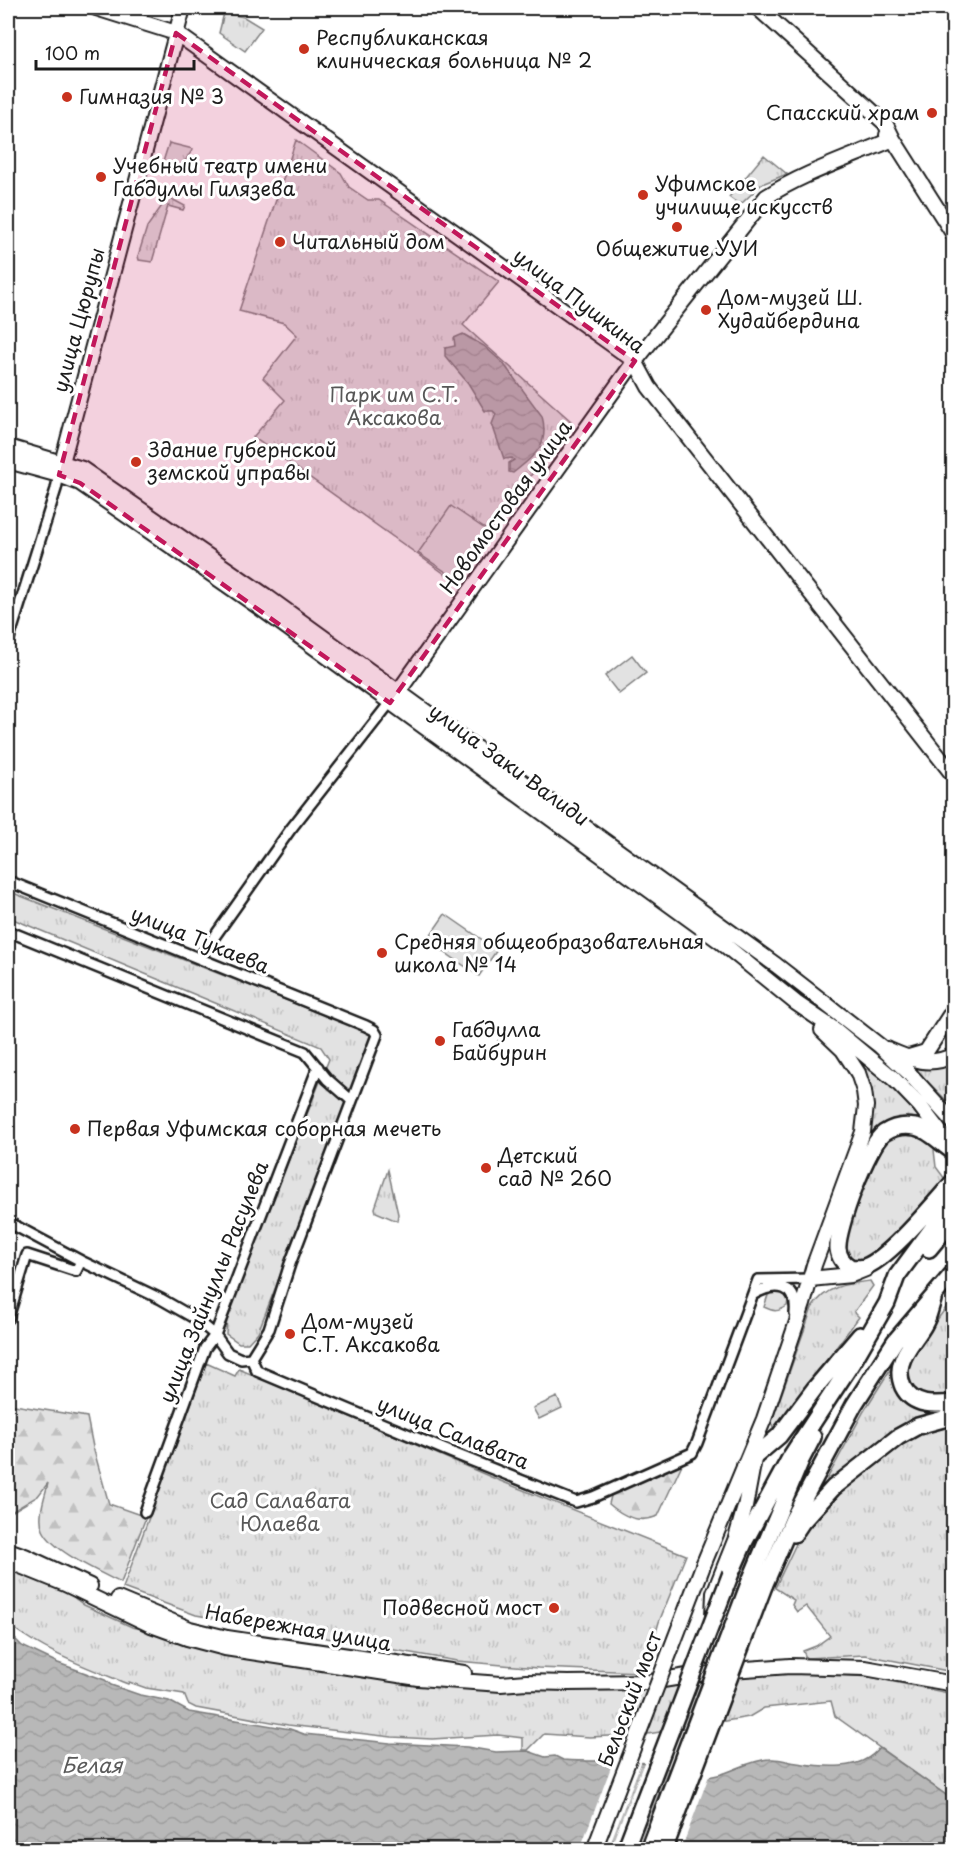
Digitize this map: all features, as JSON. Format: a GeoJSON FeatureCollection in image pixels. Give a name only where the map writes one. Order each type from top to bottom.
{"type":"FeatureCollection","features":[{"type":"Feature","properties":{"kind":"main road"},"geometry":{"type":"LineString","coordinates":[[948,1146],[918,1127],[900,1126],[882,1134],[872,1146],[866,1159],[839,1233],[837,1246],[839,1257],[850,1267],[864,1267],[872,1264],[905,1235],[954,1181]]}},
{"type":"Feature","properties":{"kind":"main road"},"geometry":{"type":"LineString","coordinates":[[664,1850],[801,1460],[887,1303],[897,1276],[954,1199]]}},
{"type":"Feature","properties":{"kind":"main road"},"geometry":{"type":"LineString","coordinates":[[749,1462],[779,1436],[815,1388],[954,1219]]}},
{"type":"Feature","properties":{"kind":"main road"},"geometry":{"type":"LineString","coordinates":[[775,1561],[793,1519],[854,1405],[895,1341],[954,1272]]}},
{"type":"Feature","properties":{"kind":"main road"},"geometry":{"type":"LineString","coordinates":[[934,1296],[926,1322],[906,1352],[899,1373],[905,1391],[912,1399],[935,1405],[954,1403]]}},
{"type":"Feature","properties":{"kind":"main road"},"geometry":{"type":"LineString","coordinates":[[625,1850],[713,1619],[727,1572],[791,1456],[854,1360]]}},
{"type":"Feature","properties":{"kind":"main road"},"geometry":{"type":"LineString","coordinates":[[648,1850],[757,1583],[802,1522],[833,1488],[898,1437],[918,1426],[954,1416]]}},
{"type":"Feature","properties":{"kind":"street","name":"улица Пушкина"},"geometry":{"type":"LineString","coordinates":[[96,8],[176,33],[635,361],[649,387],[954,776]]}},
{"type":"Feature","properties":{"kind":"street","name":"улица Цюрупы"},"geometry":{"type":"LineString","coordinates":[[8,642],[57,489],[60,468],[183,8]]}},
{"type":"Feature","properties":{"kind":"street"},"geometry":{"type":"LineString","coordinates":[[748,8],[893,139]]}},
{"type":"Feature","properties":{"kind":"street"},"geometry":{"type":"LineString","coordinates":[[758,8],[885,123],[954,236]]}},
{"type":"Feature","properties":{"kind":"street","name":"Новомостовая улица"},"geometry":{"type":"LineString","coordinates":[[200,957],[290,830],[394,697],[635,361],[766,197],[810,174],[893,139]]}},
{"type":"Feature","properties":{"kind":"street","name":"улица Заки Валиди"},"geometry":{"type":"LineString","coordinates":[[8,447],[60,468],[394,697],[777,965],[880,1046],[907,1071],[954,1123]]}},
{"type":"Feature","properties":{"kind":"street","name":"улица Заки Валиди"},"geometry":{"type":"LineString","coordinates":[[8,461],[60,468]]}},
{"type":"Feature","properties":{"kind":"street","name":"улица Заки Валиди"},"geometry":{"type":"LineString","coordinates":[[394,697],[721,942],[796,1003],[834,1029],[894,1079],[920,1106],[948,1146]]}},
{"type":"Feature","properties":{"kind":"street","name":"улица Тукаева"},"geometry":{"type":"LineString","coordinates":[[8,881],[200,957],[374,1030],[377,1035],[351,1100]]}},
{"type":"Feature","properties":{"kind":"street"},"geometry":{"type":"LineString","coordinates":[[8,931],[305,1052],[327,1079],[351,1100],[290,1263],[269,1329],[251,1358]]}},
{"type":"Feature","properties":{"kind":"street"},"geometry":{"type":"LineString","coordinates":[[727,1572],[745,1508],[749,1462],[866,1119],[864,1091],[851,1061],[796,1003]]}},
{"type":"Feature","properties":{"kind":"street"},"geometry":{"type":"LineString","coordinates":[[907,1057],[926,1052],[954,1009]]}},
{"type":"Feature","properties":{"kind":"street"},"geometry":{"type":"LineString","coordinates":[[880,1046],[916,1061],[930,1063],[954,1055]]}},
{"type":"Feature","properties":{"kind":"street","name":"улица Зайнуллы Расулева"},"geometry":{"type":"LineString","coordinates":[[145,1512],[205,1348],[215,1335],[318,1067]]}},
{"type":"Feature","properties":{"kind":"street","name":"улица Салавата"},"geometry":{"type":"LineString","coordinates":[[8,1221],[81,1261],[187,1314],[215,1335],[228,1353],[241,1359],[251,1358],[257,1371],[576,1502],[593,1497],[692,1453],[698,1443],[758,1280],[810,1279]]}},
{"type":"Feature","properties":{"kind":"street"},"geometry":{"type":"LineString","coordinates":[[8,1317],[27,1255],[76,1271],[81,1261]]}},
{"type":"Feature","properties":{"kind":"street"},"geometry":{"type":"LineString","coordinates":[[810,1279],[859,1272],[872,1264]]}},
{"type":"Feature","properties":{"kind":"street"},"geometry":{"type":"LineString","coordinates":[[803,1304],[817,1289],[842,1275]]}},
{"type":"Feature","properties":{"kind":"street"},"geometry":{"type":"LineString","coordinates":[[754,1294],[776,1287],[787,1289],[793,1294],[796,1301],[796,1314],[791,1329],[791,1342]]}},
{"type":"Feature","properties":{"kind":"street","name":"Бельский мост"},"geometry":{"type":"LineString","coordinates":[[594,1850],[704,1563],[749,1462]]}},
{"type":"Feature","properties":{"kind":"street","name":"Набережная улица"},"geometry":{"type":"LineString","coordinates":[[8,1550],[154,1615],[209,1634],[297,1650],[526,1682]]}},
{"type":"Feature","properties":{"kind":"street","name":"Набережная улица"},"geometry":{"type":"LineString","coordinates":[[8,1561],[65,1584],[151,1625],[188,1638],[225,1647],[418,1678],[501,1684],[651,1682],[717,1671],[790,1666],[865,1668],[954,1684]]}},
{"type":"Feature","properties":{"kind":"highlighted area"},"geometry":{"type":"Polygon","coordinates":[[[176,33],[635,361],[390,703],[80,483],[59,475],[61,461],[176,33]]]}},
{"type":"Feature","properties":{"kind":"green space"},"geometry":{"type":"Polygon","coordinates":[[[224,13],[244,17],[262,28],[245,51],[219,33],[224,13]]]}},
{"type":"Feature","properties":{"kind":"green space","name":"Парк им С.Т. Аксакова"},"geometry":{"type":"Polygon","coordinates":[[[296,140],[341,173],[349,187],[368,200],[379,200],[499,282],[463,325],[571,421],[503,513],[459,584],[253,437],[285,400],[263,378],[297,335],[284,323],[239,311],[296,140]]]}},
{"type":"Feature","properties":{"kind":"green space"},"geometry":{"type":"Polygon","coordinates":[[[169,143],[193,149],[177,174],[162,165],[169,143]]]}},
{"type":"Feature","properties":{"kind":"green space"},"geometry":{"type":"Polygon","coordinates":[[[764,155],[787,174],[762,184],[740,205],[729,197],[764,155]]]}},
{"type":"Feature","properties":{"kind":"green space"},"geometry":{"type":"Polygon","coordinates":[[[168,197],[185,206],[183,210],[168,206],[152,262],[139,260],[138,256],[147,227],[168,197]]]}},
{"type":"Feature","properties":{"kind":"green space"},"geometry":{"type":"Polygon","coordinates":[[[451,506],[491,533],[458,580],[418,553],[451,506]]]}},
{"type":"Feature","properties":{"kind":"green space"},"geometry":{"type":"Polygon","coordinates":[[[632,655],[646,673],[619,694],[605,676],[632,655]]]}},
{"type":"Feature","properties":{"kind":"green space"},"geometry":{"type":"Polygon","coordinates":[[[8,891],[375,1035],[258,1332],[248,1343],[239,1343],[226,1334],[227,1314],[329,1059],[321,1047],[8,917],[8,891]]]}},
{"type":"Feature","properties":{"kind":"green space"},"geometry":{"type":"Polygon","coordinates":[[[445,914],[497,950],[479,976],[427,940],[445,914]]]}},
{"type":"Feature","properties":{"kind":"green space"},"geometry":{"type":"Polygon","coordinates":[[[953,1061],[953,1103],[950,1104],[911,1065],[953,1061]]]}},
{"type":"Feature","properties":{"kind":"green space"},"geometry":{"type":"Polygon","coordinates":[[[867,1069],[896,1091],[921,1119],[920,1121],[903,1120],[890,1123],[867,1142],[870,1106],[869,1088],[864,1070],[867,1069]]]}},
{"type":"Feature","properties":{"kind":"green space"},"geometry":{"type":"Polygon","coordinates":[[[901,1132],[921,1136],[933,1144],[936,1148],[934,1150],[936,1167],[945,1179],[885,1245],[868,1259],[855,1262],[846,1250],[846,1234],[871,1161],[886,1139],[901,1132]]]}},
{"type":"Feature","properties":{"kind":"green space"},"geometry":{"type":"Polygon","coordinates":[[[388,1170],[398,1214],[397,1221],[376,1212],[375,1208],[388,1170]]]}},
{"type":"Feature","properties":{"kind":"green space"},"geometry":{"type":"Polygon","coordinates":[[[870,1281],[873,1286],[854,1312],[859,1317],[775,1429],[773,1428],[772,1421],[812,1308],[823,1295],[837,1287],[870,1281]]]}},
{"type":"Feature","properties":{"kind":"green space"},"geometry":{"type":"Polygon","coordinates":[[[773,1291],[781,1291],[789,1296],[787,1306],[776,1311],[764,1307],[768,1295],[773,1291]]]}},
{"type":"Feature","properties":{"kind":"green space"},"geometry":{"type":"Polygon","coordinates":[[[953,1298],[953,1397],[923,1397],[910,1388],[905,1364],[953,1298]]]}},
{"type":"Feature","properties":{"kind":"green space"},"geometry":{"type":"Polygon","coordinates":[[[895,1362],[895,1386],[904,1401],[937,1411],[937,1413],[828,1484],[827,1479],[864,1411],[895,1362]]]}},
{"type":"Feature","properties":{"kind":"green space","name":"Сад Салавата Юлаева"},"geometry":{"type":"Polygon","coordinates":[[[206,1363],[235,1376],[239,1369],[498,1480],[686,1555],[659,1622],[650,1653],[640,1672],[538,1668],[457,1661],[196,1615],[123,1588],[206,1363]]]}},
{"type":"Feature","properties":{"kind":"green space"},"geometry":{"type":"Polygon","coordinates":[[[557,1397],[562,1408],[539,1419],[533,1408],[557,1397]]]}},
{"type":"Feature","properties":{"kind":"green space"},"geometry":{"type":"Polygon","coordinates":[[[8,1404],[87,1417],[109,1504],[146,1517],[121,1583],[78,1561],[48,1538],[41,1525],[41,1519],[48,1483],[38,1496],[8,1514],[8,1404]]]}},
{"type":"Feature","properties":{"kind":"green space"},"geometry":{"type":"Polygon","coordinates":[[[953,1421],[953,1672],[865,1655],[806,1658],[803,1651],[816,1646],[830,1636],[806,1606],[797,1612],[792,1605],[794,1600],[775,1588],[805,1525],[853,1478],[920,1430],[953,1421]]]}},
{"type":"Feature","properties":{"kind":"green space"},"geometry":{"type":"Polygon","coordinates":[[[683,1462],[658,1516],[644,1519],[632,1518],[609,1504],[611,1496],[618,1491],[683,1462]]]}},
{"type":"Feature","properties":{"kind":"green space"},"geometry":{"type":"Polygon","coordinates":[[[8,1567],[63,1589],[84,1605],[132,1627],[417,1683],[717,1677],[793,1672],[870,1677],[953,1694],[953,1800],[835,1716],[831,1701],[764,1708],[749,1717],[648,1734],[590,1737],[544,1734],[528,1750],[523,1750],[523,1738],[498,1735],[432,1739],[392,1737],[288,1725],[196,1708],[188,1704],[184,1694],[146,1688],[129,1682],[128,1684],[51,1651],[8,1624],[8,1567]]]}},
{"type":"Feature","properties":{"kind":"water"},"geometry":{"type":"Polygon","coordinates":[[[463,334],[484,346],[503,363],[542,416],[544,435],[542,443],[534,455],[513,473],[509,472],[509,463],[514,460],[504,459],[492,424],[496,414],[493,411],[485,411],[468,383],[445,356],[445,348],[455,346],[454,338],[463,334]]]}},
{"type":"Feature","properties":{"kind":"water","name":"Белая"},"geometry":{"type":"Polygon","coordinates":[[[8,1636],[22,1646],[58,1663],[140,1695],[169,1701],[189,1712],[290,1729],[304,1734],[390,1743],[467,1747],[496,1752],[528,1751],[545,1757],[555,1756],[563,1760],[646,1763],[699,1777],[718,1775],[770,1759],[818,1766],[841,1766],[862,1761],[879,1748],[953,1800],[953,1849],[8,1850],[8,1636]]]}},
{"type":"Feature","properties":{"kind":"pier"},"geometry":{"type":"Polygon","coordinates":[[[614,1759],[642,1760],[608,1849],[580,1849],[614,1759]]]}},
{"type":"Feature","properties":{"kind":"pier"},"geometry":{"type":"Polygon","coordinates":[[[645,1760],[668,1766],[636,1850],[610,1849],[645,1760]]]}},
{"type":"Feature","properties":{"kind":"pier"},"geometry":{"type":"Polygon","coordinates":[[[671,1767],[700,1774],[710,1773],[681,1850],[640,1849],[671,1767]]]}},
{"type":"Feature","properties":{"kind":"place","name":"Республиканская клиническая больница № 2"},"geometry":{"type":"Point","coordinates":[304,49]}},
{"type":"Feature","properties":{"kind":"place","name":"Гимназия № 3"},"geometry":{"type":"Point","coordinates":[67,97]}},
{"type":"Feature","properties":{"kind":"place","name":"Спасский храм"},"geometry":{"type":"Point","coordinates":[932,113]}},
{"type":"Feature","properties":{"kind":"place","name":"Учебный театр имени Габдуллы Гилязева"},"geometry":{"type":"Point","coordinates":[101,177]}},
{"type":"Feature","properties":{"kind":"place","name":"Уфимское училище искусств"},"geometry":{"type":"Point","coordinates":[643,195]}},
{"type":"Feature","properties":{"kind":"place","name":"Общежитие УУИ"},"geometry":{"type":"Point","coordinates":[677,227]}},
{"type":"Feature","properties":{"kind":"place","name":"Читальный дом"},"geometry":{"type":"Point","coordinates":[280,242]}},
{"type":"Feature","properties":{"kind":"place","name":"Дом-музей Ш. Худайбердина"},"geometry":{"type":"Point","coordinates":[706,310]}},
{"type":"Feature","properties":{"kind":"place","name":"Здание губернской земской управы"},"geometry":{"type":"Point","coordinates":[136,462]}},
{"type":"Feature","properties":{"kind":"place","name":"Средняя общеобразовательная школа № 14"},"geometry":{"type":"Point","coordinates":[382,953]}},
{"type":"Feature","properties":{"kind":"place","name":"Габдулла Байбурин"},"geometry":{"type":"Point","coordinates":[440,1041]}},
{"type":"Feature","properties":{"kind":"place","name":"Первая Уфимская соборная мечеть"},"geometry":{"type":"Point","coordinates":[75,1129]}},
{"type":"Feature","properties":{"kind":"place","name":"Детский сад № 260"},"geometry":{"type":"Point","coordinates":[486,1168]}},
{"type":"Feature","properties":{"kind":"place","name":"Дом-музей С.Т. Аксакова"},"geometry":{"type":"Point","coordinates":[290,1334]}},
{"type":"Feature","properties":{"kind":"place","name":"Подвесной мост"},"geometry":{"type":"Point","coordinates":[554,1608]}}]}
